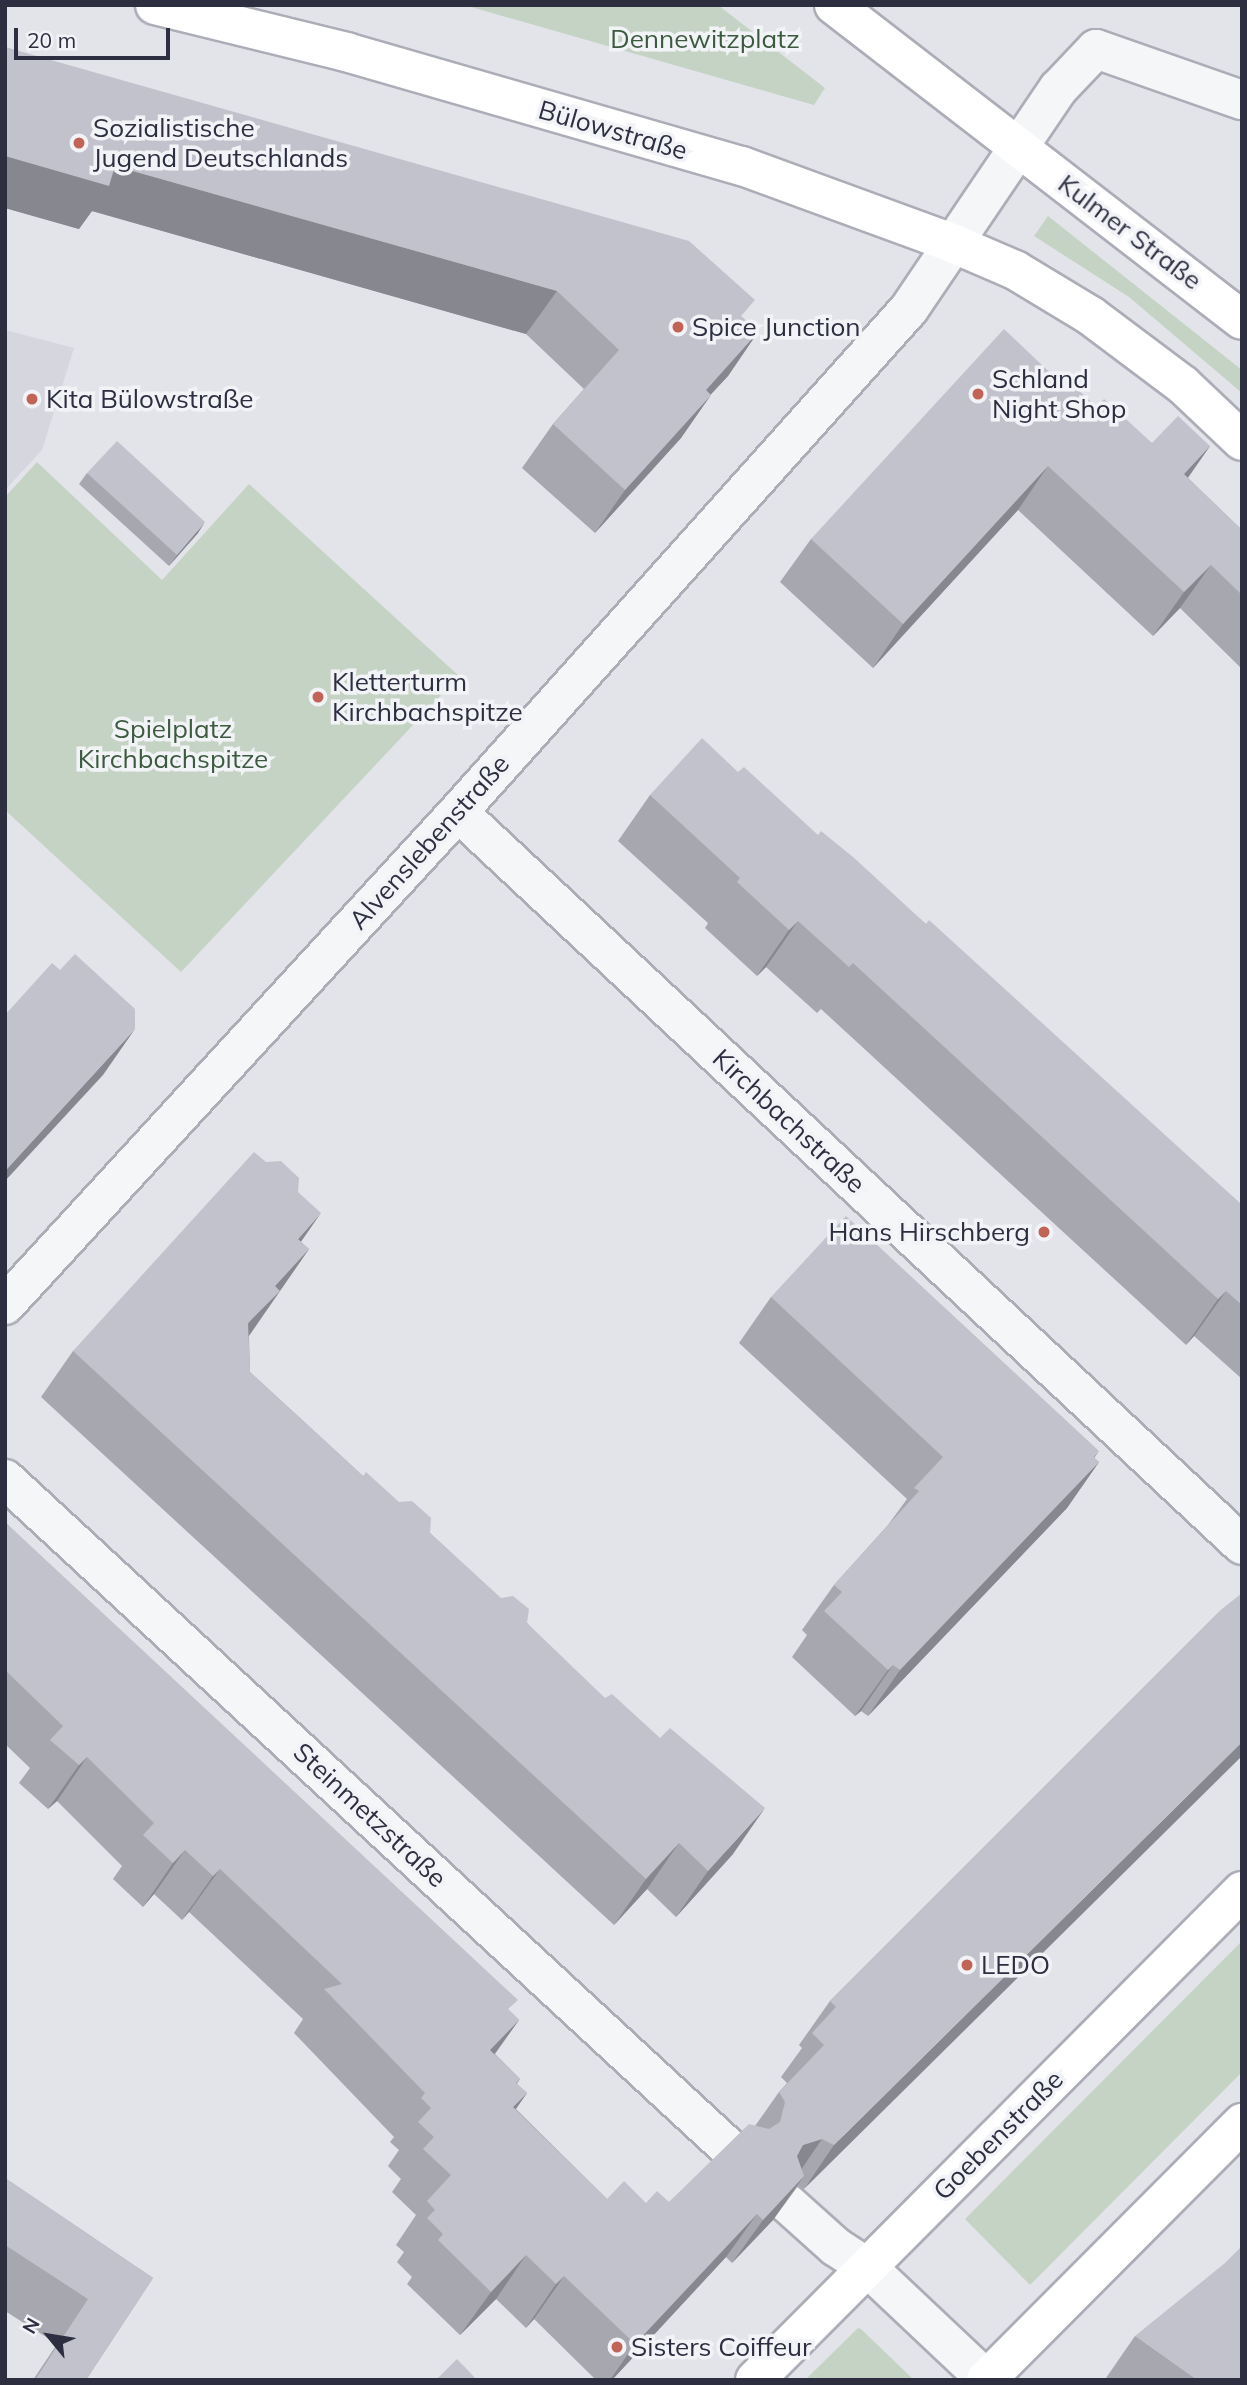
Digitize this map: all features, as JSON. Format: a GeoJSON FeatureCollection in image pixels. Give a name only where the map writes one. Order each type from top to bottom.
{"type":"FeatureCollection","features":[{"type":"Feature","properties":{"kind":"main road","name":"Bülowstraße"},"geometry":{"type":"LineString","coordinates":[[155,5],[346,52],[743,166],[952,243]]}},
{"type":"Feature","properties":{"kind":"main road"},"geometry":{"type":"LineString","coordinates":[[834,5],[1016,146]]}},
{"type":"Feature","properties":{"kind":"main road","name":"Kulmer Straße"},"geometry":{"type":"LineString","coordinates":[[1016,146],[1242,320]]}},
{"type":"Feature","properties":{"kind":"main road"},"geometry":{"type":"LineString","coordinates":[[952,243],[1014,270],[1091,316],[1183,385],[1242,441]]}},
{"type":"Feature","properties":{"kind":"main road","name":"Goebenstraße"},"geometry":{"type":"LineString","coordinates":[[755,2380],[1242,1891]]}},
{"type":"Feature","properties":{"kind":"main road"},"geometry":{"type":"LineString","coordinates":[[986,2380],[1242,2123]]}},
{"type":"Feature","properties":{"kind":"street"},"geometry":{"type":"LineString","coordinates":[[952,243],[1016,146],[1058,89],[1096,49],[1242,100]]}},
{"type":"Feature","properties":{"kind":"street","name":"Alvenslebenstraße"},"geometry":{"type":"LineString","coordinates":[[5,1305],[458,812],[909,309],[952,243]]}},
{"type":"Feature","properties":{"kind":"street","name":"Kirchbachstraße"},"geometry":{"type":"LineString","coordinates":[[458,812],[1242,1545]]}},
{"type":"Feature","properties":{"kind":"street","name":"Steinmetzstraße"},"geometry":{"type":"LineString","coordinates":[[5,1479],[733,2152]]}},
{"type":"Feature","properties":{"kind":"street"},"geometry":{"type":"LineString","coordinates":[[789,2204],[836,2247],[867,2267],[986,2380]]}},
{"type":"Feature","properties":{"kind":"shaded area","name":"Kita Bülowstraße"},"geometry":{"type":"Polygon","coordinates":[[[5,330],[74,348],[42,450],[5,490],[5,330]]]}},
{"type":"Feature","properties":{"kind":"green space","name":"Dennewitzplatz"},"geometry":{"type":"Polygon","coordinates":[[[464,5],[718,5],[825,88],[814,105],[464,5]]]}},
{"type":"Feature","properties":{"kind":"green space"},"geometry":{"type":"Polygon","coordinates":[[[1048,216],[1242,370],[1242,393],[1129,297],[1034,236],[1048,216]]]}},
{"type":"Feature","properties":{"kind":"green space","name":"Spielplatz Kirchbachspitze"},"geometry":{"type":"Polygon","coordinates":[[[37,462],[162,580],[249,484],[459,676],[181,972],[5,810],[5,497],[37,462]]]}},
{"type":"Feature","properties":{"kind":"green space"},"geometry":{"type":"Polygon","coordinates":[[[1242,1941],[1242,2072],[1030,2285],[965,2219],[1242,1941]]]}},
{"type":"Feature","properties":{"kind":"green space"},"geometry":{"type":"Polygon","coordinates":[[[858,2328],[861,2329],[914,2380],[805,2380],[858,2328]]]}},
{"type":"Feature","properties":{"kind":"building"},"geometry":{"type":"Polygon","coordinates":[[[5,47],[689,241],[755,300],[741,316],[758,332],[706,390],[711,395],[625,490],[553,424],[619,350],[557,291],[115,166],[109,186],[5,156],[5,47]]]}},
{"type":"Feature","properties":{"kind":"building"},"geometry":{"type":"Polygon","coordinates":[[[1004,329],[1062,384],[1066,379],[1097,407],[1104,399],[1152,443],[1178,416],[1210,446],[1184,474],[1242,530],[1242,595],[1211,565],[1184,592],[1048,466],[903,624],[811,539],[1004,329]]]}},
{"type":"Feature","properties":{"kind":"building"},"geometry":{"type":"Polygon","coordinates":[[[117,441],[205,522],[177,555],[87,473],[117,441]]]}},
{"type":"Feature","properties":{"kind":"building"},"geometry":{"type":"Polygon","coordinates":[[[702,738],[738,772],[744,767],[818,835],[821,831],[853,857],[926,924],[929,920],[1242,1205],[1242,1305],[1226,1291],[1218,1299],[853,963],[849,967],[798,921],[789,930],[737,882],[740,878],[650,795],[702,738]]]}},
{"type":"Feature","properties":{"kind":"building"},"geometry":{"type":"Polygon","coordinates":[[[75,954],[135,1009],[135,1029],[5,1171],[5,1015],[52,963],[60,970],[75,954]]]}},
{"type":"Feature","properties":{"kind":"building"},"geometry":{"type":"Polygon","coordinates":[[[254,1152],[266,1162],[281,1161],[299,1178],[298,1192],[321,1213],[298,1239],[309,1249],[275,1286],[280,1291],[248,1323],[250,1372],[363,1476],[366,1472],[399,1502],[412,1501],[431,1518],[430,1533],[501,1598],[513,1596],[529,1609],[527,1623],[605,1698],[612,1694],[660,1738],[670,1728],[765,1808],[708,1871],[679,1843],[646,1879],[73,1351],[254,1152]]]}},
{"type":"Feature","properties":{"kind":"building"},"geometry":{"type":"Polygon","coordinates":[[[846,1216],[1099,1451],[1094,1457],[1099,1462],[900,1670],[893,1665],[888,1670],[824,1611],[842,1592],[834,1585],[919,1491],[914,1488],[943,1457],[771,1297],[846,1216]]]}},
{"type":"Feature","properties":{"kind":"building"},"geometry":{"type":"Polygon","coordinates":[[[5,1522],[518,2000],[508,2009],[519,2020],[490,2050],[520,2079],[516,2083],[527,2093],[513,2107],[607,2199],[624,2181],[646,2203],[657,2191],[669,2202],[749,2124],[769,2129],[780,2122],[785,2102],[779,2092],[824,2045],[812,2033],[836,2007],[830,2001],[1222,1609],[1242,1593],[1242,1742],[834,2145],[822,2139],[803,2145],[797,2156],[804,2176],[763,2220],[757,2214],[635,2344],[564,2276],[556,2284],[526,2255],[491,2292],[438,2240],[443,2234],[427,2218],[435,2210],[427,2201],[451,2175],[423,2149],[434,2137],[418,2122],[431,2108],[421,2098],[425,2093],[324,1989],[342,1984],[220,1869],[213,1876],[185,1850],[173,1863],[143,1835],[154,1823],[87,1757],[79,1765],[50,1740],[63,1726],[5,1670],[5,1522]]]}},
{"type":"Feature","properties":{"kind":"building"},"geometry":{"type":"Polygon","coordinates":[[[5,2178],[153,2278],[86,2380],[35,2380],[88,2299],[5,2245],[5,2178]]]}},
{"type":"Feature","properties":{"kind":"building"},"geometry":{"type":"Polygon","coordinates":[[[1242,2246],[1242,2380],[1197,2380],[1135,2336],[1242,2246]]]}},
{"type":"Feature","properties":{"kind":"building"},"geometry":{"type":"Polygon","coordinates":[[[457,2359],[477,2380],[436,2380],[457,2359]]]}},
{"type":"Feature","properties":{"kind":"place","name":"Sozialistische Jugend Deutschlands"},"geometry":{"type":"Point","coordinates":[79,143]}},
{"type":"Feature","properties":{"kind":"place","name":"Spice Junction"},"geometry":{"type":"Point","coordinates":[678,327]}},
{"type":"Feature","properties":{"kind":"place","name":"Schland Night Shop"},"geometry":{"type":"Point","coordinates":[978,394]}},
{"type":"Feature","properties":{"kind":"place","name":"Kita Bülowstraße"},"geometry":{"type":"Point","coordinates":[32,399]}},
{"type":"Feature","properties":{"kind":"place","name":"Kletterturm Kirchbachspitze"},"geometry":{"type":"Point","coordinates":[318,697]}},
{"type":"Feature","properties":{"kind":"place","name":"Hans Hirschberg"},"geometry":{"type":"Point","coordinates":[1044,1232]}},
{"type":"Feature","properties":{"kind":"place","name":"LEDO"},"geometry":{"type":"Point","coordinates":[967,1965]}},
{"type":"Feature","properties":{"kind":"place","name":"Sisters Coiffeur"},"geometry":{"type":"Point","coordinates":[617,2347]}}]}
